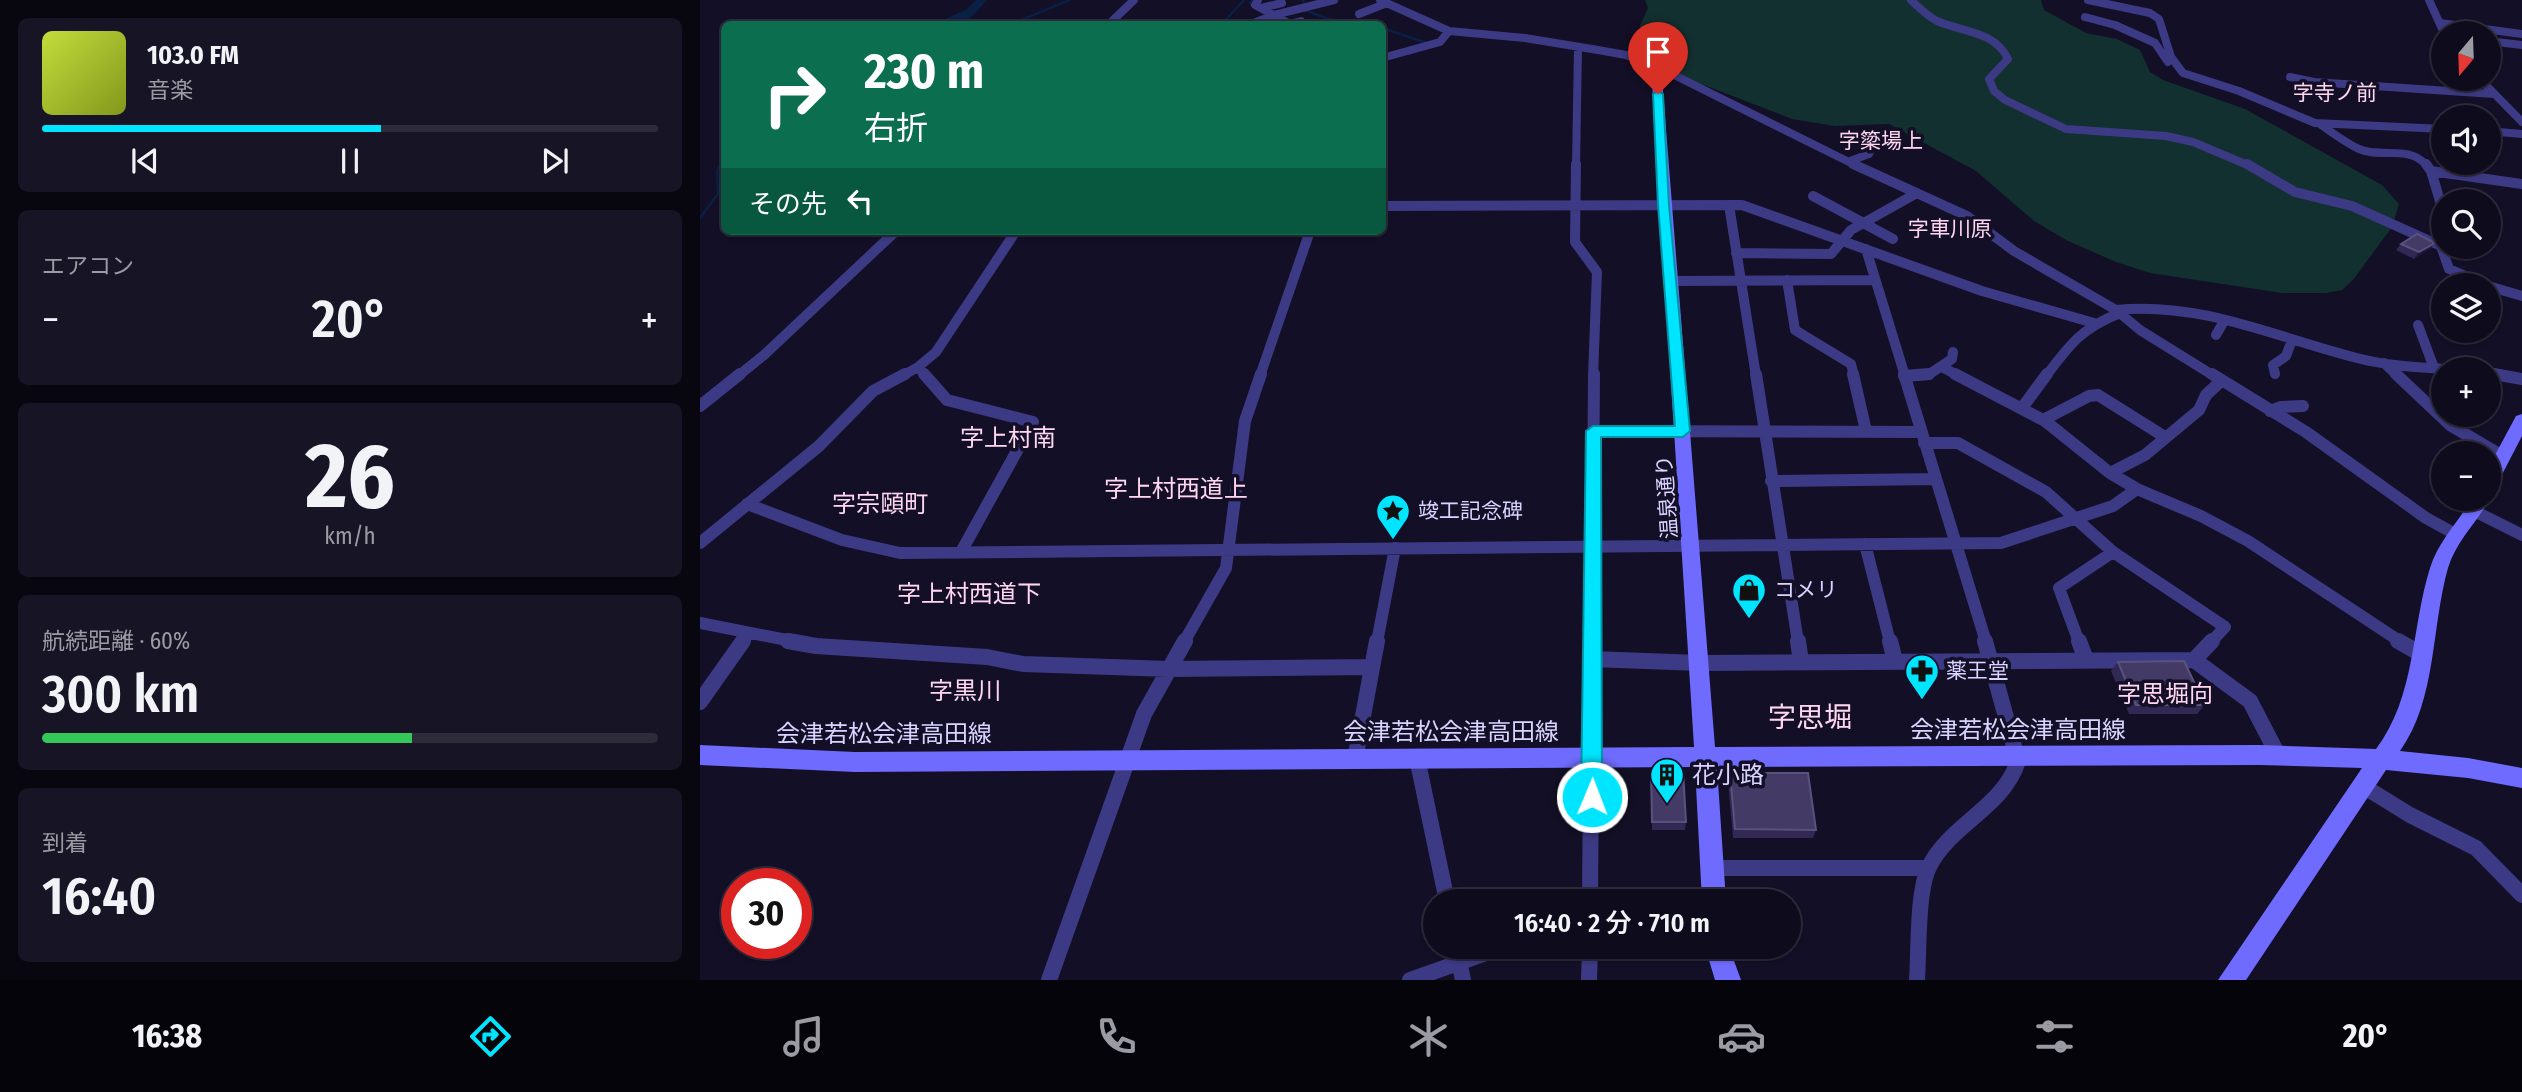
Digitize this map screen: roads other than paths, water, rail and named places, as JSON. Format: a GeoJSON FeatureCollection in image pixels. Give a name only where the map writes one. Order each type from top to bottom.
{"type":"FeatureCollection","features":[{"type":"Feature","properties":{"kind":"main road","name":"温泉通り"},"geometry":{"type":"LineString","coordinates":[[1656,66],[1713,889]]}},
{"type":"Feature","properties":{"kind":"main road"},"geometry":{"type":"LineString","coordinates":[[2501,462],[2522,420]]}},
{"type":"Feature","properties":{"kind":"main road"},"geometry":{"type":"LineString","coordinates":[[2231,980],[2396,739],[2410,706],[2439,566],[2473,511]]}},
{"type":"Feature","properties":{"kind":"main road","name":"会津若松会津高田線"},"geometry":{"type":"LineString","coordinates":[[700,755],[855,762],[2277,755],[2381,759],[2468,768],[2522,778]]}},
{"type":"Feature","properties":{"kind":"main road"},"geometry":{"type":"LineString","coordinates":[[1721,959],[1728,980]]}},
{"type":"Feature","properties":{"kind":"street"},"geometry":{"type":"LineString","coordinates":[[1112,21],[1134,0]]}},
{"type":"Feature","properties":{"kind":"street"},"geometry":{"type":"LineString","coordinates":[[1258,21],[1334,0]]}},
{"type":"Feature","properties":{"kind":"street"},"geometry":{"type":"LineString","coordinates":[[1911,0],[1936,21],[2000,46],[2008,59],[1989,79],[1990,84],[2005,100],[2021,110],[2074,131],[2166,136],[2228,154],[2283,187],[2352,206],[2441,246],[2449,269],[2456,273]]}},
{"type":"Feature","properties":{"kind":"street"},"geometry":{"type":"LineString","coordinates":[[2088,0],[2150,13],[2160,19],[2171,57],[2181,69]]}},
{"type":"Feature","properties":{"kind":"street"},"geometry":{"type":"LineString","coordinates":[[2429,0],[2439,21]]}},
{"type":"Feature","properties":{"kind":"street"},"geometry":{"type":"LineString","coordinates":[[1359,13],[1384,2],[1449,31],[1626,55],[1656,66],[1820,149],[1966,216],[2014,251],[2118,311],[2140,330],[2340,454],[2426,518],[2457,535]]}},
{"type":"Feature","properties":{"kind":"street"},"geometry":{"type":"LineString","coordinates":[[1259,4],[1282,3]]}},
{"type":"Feature","properties":{"kind":"street"},"geometry":{"type":"LineString","coordinates":[[1259,4],[1284,21]]}},
{"type":"Feature","properties":{"kind":"street"},"geometry":{"type":"LineString","coordinates":[[2085,17],[2115,25],[2155,43],[2170,65],[2192,76],[2239,91],[2321,125],[2361,150],[2414,155],[2425,162],[2431,171]]}},
{"type":"Feature","properties":{"kind":"street"},"geometry":{"type":"LineString","coordinates":[[1386,57],[1440,41],[1449,31]]}},
{"type":"Feature","properties":{"kind":"street"},"geometry":{"type":"LineString","coordinates":[[2501,31],[2522,34]]}},
{"type":"Feature","properties":{"kind":"street"},"geometry":{"type":"LineString","coordinates":[[2501,43],[2522,46]]}},
{"type":"Feature","properties":{"kind":"street"},"geometry":{"type":"LineString","coordinates":[[1578,47],[1575,242],[1597,272],[1593,431],[1590,889]]}},
{"type":"Feature","properties":{"kind":"street"},"geometry":{"type":"LineString","coordinates":[[2290,77],[2314,82],[2494,93],[2522,122]]}},
{"type":"Feature","properties":{"kind":"street"},"geometry":{"type":"LineString","coordinates":[[2321,125],[2431,128]]}},
{"type":"Feature","properties":{"kind":"street"},"geometry":{"type":"LineString","coordinates":[[2501,132],[2522,134]]}},
{"type":"Feature","properties":{"kind":"street"},"geometry":{"type":"LineString","coordinates":[[1850,161],[1872,152],[1875,139],[1889,136]]}},
{"type":"Feature","properties":{"kind":"street"},"geometry":{"type":"LineString","coordinates":[[2459,175],[2522,184]]}},
{"type":"Feature","properties":{"kind":"street"},"geometry":{"type":"LineString","coordinates":[[1736,253],[1831,254],[1851,230],[1917,193]]}},
{"type":"Feature","properties":{"kind":"street"},"geometry":{"type":"LineString","coordinates":[[1813,196],[1893,239]]}},
{"type":"Feature","properties":{"kind":"street"},"geometry":{"type":"LineString","coordinates":[[1729,205],[1801,662]]}},
{"type":"Feature","properties":{"kind":"street"},"geometry":{"type":"LineString","coordinates":[[1386,206],[1742,205],[1982,291],[2094,323]]}},
{"type":"Feature","properties":{"kind":"street"},"geometry":{"type":"LineString","coordinates":[[700,406],[764,355],[892,235]]}},
{"type":"Feature","properties":{"kind":"street"},"geometry":{"type":"LineString","coordinates":[[700,543],[830,437],[873,391],[918,367],[936,352],[1013,235]]}},
{"type":"Feature","properties":{"kind":"street"},"geometry":{"type":"LineString","coordinates":[[1049,980],[1149,705],[1224,572],[1245,421],[1309,235]]}},
{"type":"Feature","properties":{"kind":"street"},"geometry":{"type":"LineString","coordinates":[[1866,249],[2018,755],[2018,768],[2012,776],[1928,868],[1917,980]]}},
{"type":"Feature","properties":{"kind":"street"},"geometry":{"type":"LineString","coordinates":[[1787,280],[1795,330],[1851,364],[1866,431]]}},
{"type":"Feature","properties":{"kind":"street"},"geometry":{"type":"LineString","coordinates":[[1671,281],[1874,280]]}},
{"type":"Feature","properties":{"kind":"street"},"geometry":{"type":"LineString","coordinates":[[2501,289],[2522,296]]}},
{"type":"Feature","properties":{"kind":"street"},"geometry":{"type":"LineString","coordinates":[[2022,408],[2068,346],[2094,323],[2118,311],[2155,301],[2384,363],[2431,368]]}},
{"type":"Feature","properties":{"kind":"street"},"geometry":{"type":"LineString","coordinates":[[2216,335],[2224,321]]}},
{"type":"Feature","properties":{"kind":"street"},"geometry":{"type":"LineString","coordinates":[[2418,325],[2427,355],[2431,359]]}},
{"type":"Feature","properties":{"kind":"street"},"geometry":{"type":"LineString","coordinates":[[2275,374],[2273,365],[2286,356],[2292,340]]}},
{"type":"Feature","properties":{"kind":"street"},"geometry":{"type":"LineString","coordinates":[[1904,376],[1925,376],[1952,359],[1953,352]]}},
{"type":"Feature","properties":{"kind":"street"},"geometry":{"type":"LineString","coordinates":[[2384,363],[2455,430],[2504,457]]}},
{"type":"Feature","properties":{"kind":"street"},"geometry":{"type":"LineString","coordinates":[[918,367],[947,400],[1033,422],[961,552]]}},
{"type":"Feature","properties":{"kind":"street"},"geometry":{"type":"LineString","coordinates":[[1942,367],[2043,420],[2110,473],[2137,489],[2223,526],[2262,549],[2391,638],[2421,654]]}},
{"type":"Feature","properties":{"kind":"street"},"geometry":{"type":"LineString","coordinates":[[2501,375],[2522,379]]}},
{"type":"Feature","properties":{"kind":"street"},"geometry":{"type":"LineString","coordinates":[[2110,473],[2145,455],[2199,410],[2206,395],[2222,380]]}},
{"type":"Feature","properties":{"kind":"street"},"geometry":{"type":"LineString","coordinates":[[2043,420],[2089,396],[2098,395],[2165,437]]}},
{"type":"Feature","properties":{"kind":"street"},"geometry":{"type":"LineString","coordinates":[[2270,411],[2281,407],[2303,406]]}},
{"type":"Feature","properties":{"kind":"street"},"geometry":{"type":"LineString","coordinates":[[1593,431],[1866,431],[1958,443],[2046,492],[2113,552],[2225,627],[2194,660]]}},
{"type":"Feature","properties":{"kind":"street"},"geometry":{"type":"LineString","coordinates":[[1772,481],[1935,479]]}},
{"type":"Feature","properties":{"kind":"street"},"geometry":{"type":"LineString","coordinates":[[747,504],[882,551],[1955,544],[2001,543],[2075,517],[2113,508],[2137,489]]}},
{"type":"Feature","properties":{"kind":"street"},"geometry":{"type":"LineString","coordinates":[[2486,511],[2522,536]]}},
{"type":"Feature","properties":{"kind":"street"},"geometry":{"type":"LineString","coordinates":[[1865,544],[1895,661]]}},
{"type":"Feature","properties":{"kind":"street"},"geometry":{"type":"LineString","coordinates":[[1355,759],[1395,548]]}},
{"type":"Feature","properties":{"kind":"street"},"geometry":{"type":"LineString","coordinates":[[2086,660],[2059,588],[2113,552]]}},
{"type":"Feature","properties":{"kind":"street"},"geometry":{"type":"LineString","coordinates":[[700,623],[816,646],[986,657],[1009,664],[1169,669],[1373,667]]}},
{"type":"Feature","properties":{"kind":"street"},"geometry":{"type":"LineString","coordinates":[[700,702],[748,634]]}},
{"type":"Feature","properties":{"kind":"street"},"geometry":{"type":"LineString","coordinates":[[1592,659],[1699,663],[2194,660],[2250,701],[2277,755]]}},
{"type":"Feature","properties":{"kind":"street"},"geometry":{"type":"LineString","coordinates":[[1417,758],[1444,889]]}},
{"type":"Feature","properties":{"kind":"street"},"geometry":{"type":"LineString","coordinates":[[2363,786],[2410,815],[2476,848],[2522,895]]}},
{"type":"Feature","properties":{"kind":"street"},"geometry":{"type":"LineString","coordinates":[[1712,868],[1928,868]]}},
{"type":"Feature","properties":{"kind":"street"},"geometry":{"type":"LineString","coordinates":[[1589,980],[1590,959]]}},
{"type":"Feature","properties":{"kind":"street"},"geometry":{"type":"LineString","coordinates":[[1410,980],[1459,963]]}},
{"type":"Feature","properties":{"kind":"water"},"geometry":{"type":"Polygon","coordinates":[[[976,0],[987,0],[965,21],[941,21],[967,9],[976,0]]]}},
{"type":"Feature","properties":{"kind":"waterway"},"geometry":{"type":"LineString","coordinates":[[1019,21],[1069,0]]}},
{"type":"Feature","properties":{"kind":"waterway"},"geometry":{"type":"LineString","coordinates":[[1225,21],[1244,0]]}},
{"type":"Feature","properties":{"kind":"waterway"},"geometry":{"type":"LineString","coordinates":[[1250,3],[1253,0]]}},
{"type":"Feature","properties":{"kind":"waterway"},"geometry":{"type":"LineString","coordinates":[[1303,0],[1305,10],[1328,19],[1345,21]]}},
{"type":"Feature","properties":{"kind":"waterway"},"geometry":{"type":"LineString","coordinates":[[1386,29],[1427,43]]}},
{"type":"Feature","properties":{"kind":"waterway"},"geometry":{"type":"LineString","coordinates":[[700,218],[718,194],[717,171],[721,162]]}},
{"type":"Feature","properties":{"kind":"place","name":"竣工記念碑"},"geometry":{"type":"Point","coordinates":[1393,541]}},
{"type":"Feature","properties":{"kind":"place","name":"コメリ"},"geometry":{"type":"Point","coordinates":[1749,620]}},
{"type":"Feature","properties":{"kind":"place","name":"薬王堂"},"geometry":{"type":"Point","coordinates":[1922,701]}},
{"type":"Feature","properties":{"kind":"place","name":"花小路"},"geometry":{"type":"Point","coordinates":[1667,805]}},
{"type":"Feature","properties":{"kind":"district","name":"字寺ノ前"},"geometry":{"type":"Point","coordinates":[2335,93]}},
{"type":"Feature","properties":{"kind":"district","name":"字簗場上"},"geometry":{"type":"Point","coordinates":[1881,141]}},
{"type":"Feature","properties":{"kind":"district","name":"字車川原"},"geometry":{"type":"Point","coordinates":[1950,229]}},
{"type":"Feature","properties":{"kind":"district","name":"字上村南"},"geometry":{"type":"Point","coordinates":[1008,438]}},
{"type":"Feature","properties":{"kind":"district","name":"字上村西道上"},"geometry":{"type":"Point","coordinates":[1176,489]}},
{"type":"Feature","properties":{"kind":"district","name":"字宗頤町"},"geometry":{"type":"Point","coordinates":[880,504]}},
{"type":"Feature","properties":{"kind":"district","name":"字上村西道下"},"geometry":{"type":"Point","coordinates":[969,594]}},
{"type":"Feature","properties":{"kind":"district","name":"字黒川"},"geometry":{"type":"Point","coordinates":[965,691]}},
{"type":"Feature","properties":{"kind":"district","name":"字思堀向"},"geometry":{"type":"Point","coordinates":[2165,694]}},
{"type":"Feature","properties":{"kind":"district","name":"字思堀"},"geometry":{"type":"Point","coordinates":[1810,717]}}]}
